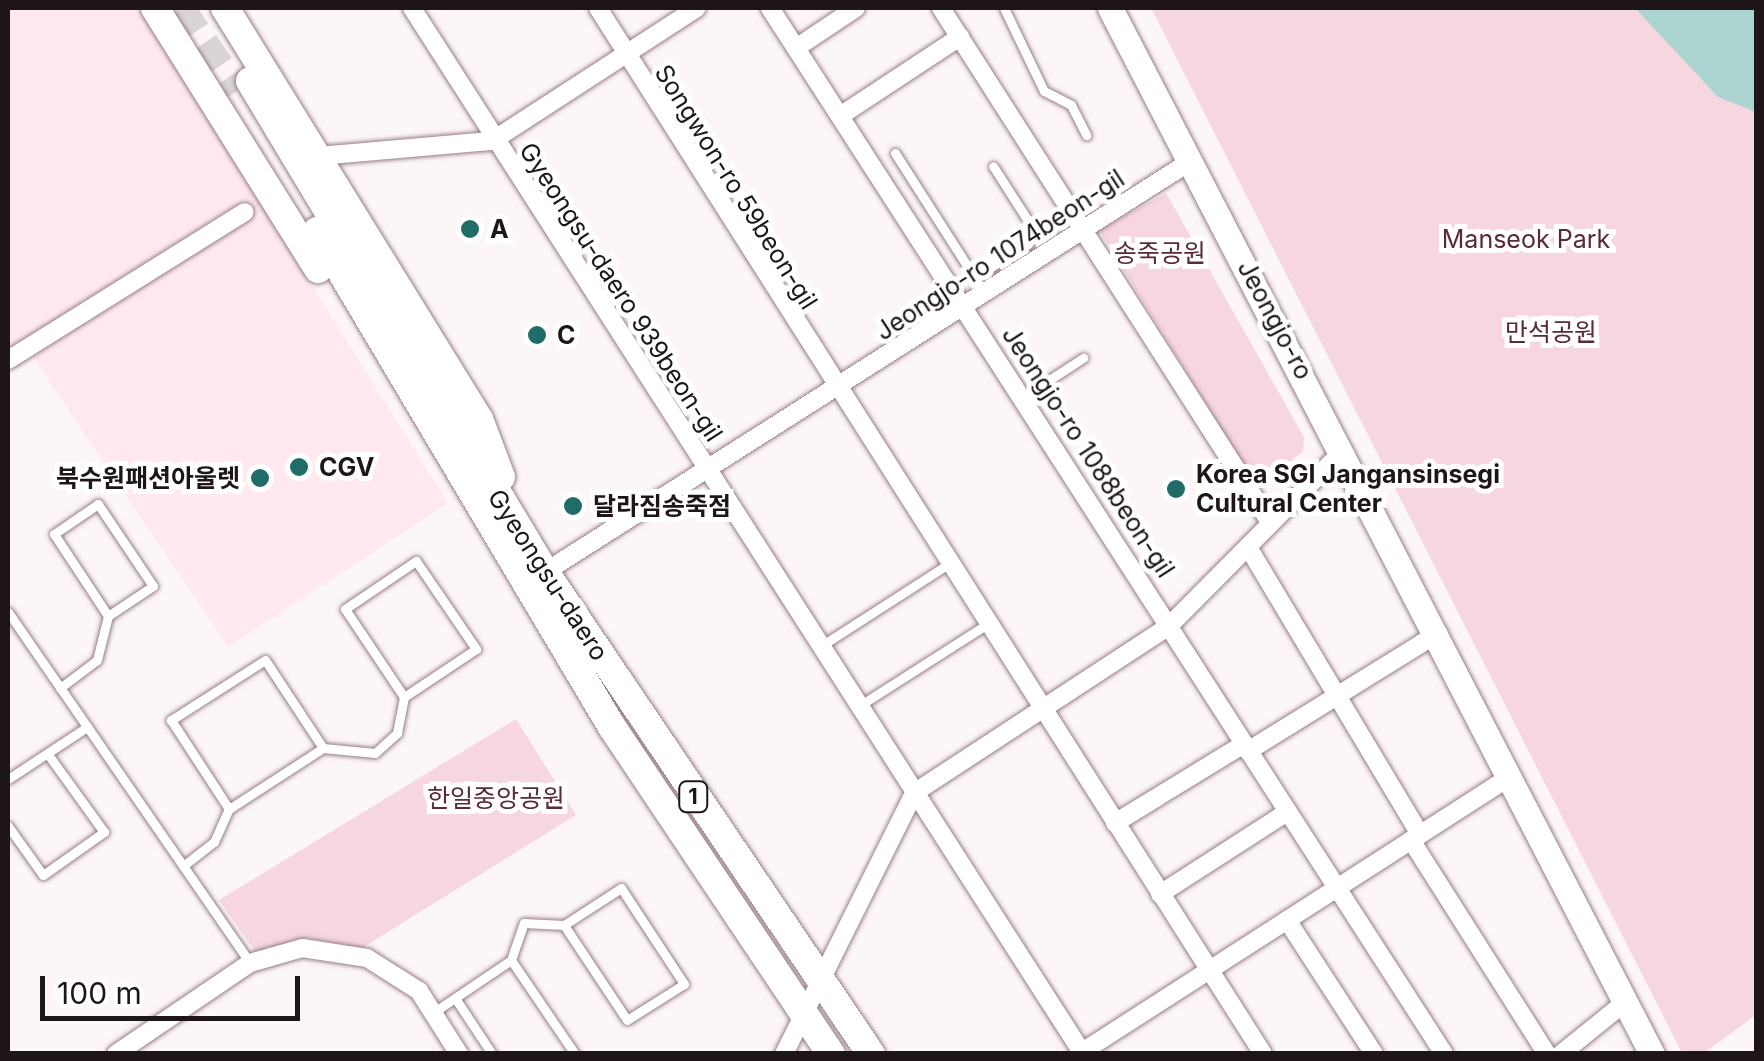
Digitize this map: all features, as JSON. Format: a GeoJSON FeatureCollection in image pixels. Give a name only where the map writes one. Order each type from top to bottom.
{"type":"FeatureCollection","features":[{"type":"Feature","properties":{"kind":"main road"},"geometry":{"type":"LineString","coordinates":[[154,8],[470,518],[491,532]]}},
{"type":"Feature","properties":{"kind":"main road"},"geometry":{"type":"LineString","coordinates":[[225,8],[479,419],[522,534]]}},
{"type":"Feature","properties":{"kind":"main road","name":"Gyeongsu-daero"},"geometry":{"type":"LineString","coordinates":[[831,1054],[491,532],[244,86],[545,572],[747,874],[823,978],[870,1054]]}},
{"type":"Feature","properties":{"kind":"main road"},"geometry":{"type":"LineString","coordinates":[[686,834],[716,847],[736,877],[747,874]]}},
{"type":"Feature","properties":{"kind":"street"},"geometry":{"type":"LineString","coordinates":[[412,8],[492,141]]}},
{"type":"Feature","properties":{"kind":"street","name":"Songwon-ro 59beon-gil"},"geometry":{"type":"LineString","coordinates":[[598,8],[623,56],[836,392],[1263,1054]]}},
{"type":"Feature","properties":{"kind":"street","name":"Gyeongsu-daero 939beon-gil"},"geometry":{"type":"LineString","coordinates":[[319,156],[492,141],[698,8]]}},
{"type":"Feature","properties":{"kind":"street","name":"Jeongjo-ro 1088beon-gil"},"geometry":{"type":"LineString","coordinates":[[770,8],[1444,1054]]}},
{"type":"Feature","properties":{"kind":"street"},"geometry":{"type":"LineString","coordinates":[[796,48],[856,8]]}},
{"type":"Feature","properties":{"kind":"street"},"geometry":{"type":"LineString","coordinates":[[941,8],[1270,522]]}},
{"type":"Feature","properties":{"kind":"street","name":"Jeongjo-ro"},"geometry":{"type":"LineString","coordinates":[[1110,8],[1438,632],[1652,1054]]}},
{"type":"Feature","properties":{"kind":"street"},"geometry":{"type":"LineString","coordinates":[[840,116],[960,38]]}},
{"type":"Feature","properties":{"kind":"street","name":"Gyeongsu-daero 939beon-gil"},"geometry":{"type":"LineString","coordinates":[[492,141],[1081,1053]]}},
{"type":"Feature","properties":{"kind":"street","name":"Jeongjo-ro 1074beon-gil"},"geometry":{"type":"LineString","coordinates":[[545,572],[836,392],[964,306],[979,285],[1084,230],[1191,160]]}},
{"type":"Feature","properties":{"kind":"street"},"geometry":{"type":"LineString","coordinates":[[8,360],[245,212]]}},
{"type":"Feature","properties":{"kind":"street","name":"Jeongjo-ro 1088beon-gil"},"geometry":{"type":"LineString","coordinates":[[914,793],[1044,712],[1169,626],[1342,452]]}},
{"type":"Feature","properties":{"kind":"street"},"geometry":{"type":"LineString","coordinates":[[1248,547],[1340,692],[1416,837],[1548,1054]]}},
{"type":"Feature","properties":{"kind":"street"},"geometry":{"type":"LineString","coordinates":[[1115,823],[1438,632]]}},
{"type":"Feature","properties":{"kind":"street"},"geometry":{"type":"LineString","coordinates":[[1081,1053],[1511,776]]}},
{"type":"Feature","properties":{"kind":"street"},"geometry":{"type":"LineString","coordinates":[[784,1054],[914,793]]}},
{"type":"Feature","properties":{"kind":"street"},"geometry":{"type":"LineString","coordinates":[[1160,894],[1287,812]]}},
{"type":"Feature","properties":{"kind":"street"},"geometry":{"type":"LineString","coordinates":[[1287,920],[1374,1054]]}},
{"type":"Feature","properties":{"kind":"street"},"geometry":{"type":"LineString","coordinates":[[116,1054],[250,964],[302,948],[367,958],[419,991],[459,1054]]}},
{"type":"Feature","properties":{"kind":"street"},"geometry":{"type":"LineString","coordinates":[[1561,1054],[1624,1003]]}},
{"type":"Feature","properties":{"kind":"lane"},"geometry":{"type":"LineString","coordinates":[[1004,8],[1044,91],[1071,105],[1086,135]]}},
{"type":"Feature","properties":{"kind":"lane"},"geometry":{"type":"LineString","coordinates":[[895,153],[979,285],[1028,244],[1032,227],[993,166]]}},
{"type":"Feature","properties":{"kind":"lane"},"geometry":{"type":"LineString","coordinates":[[1023,397],[1083,358]]}},
{"type":"Feature","properties":{"kind":"lane"},"geometry":{"type":"LineString","coordinates":[[60,688],[97,660],[108,616],[153,586],[98,504],[54,534],[108,616]]}},
{"type":"Feature","properties":{"kind":"lane"},"geometry":{"type":"LineString","coordinates":[[183,866],[214,842],[229,808],[323,748],[375,753],[397,733],[404,697],[345,609],[416,561],[476,650],[404,697]]}},
{"type":"Feature","properties":{"kind":"lane"},"geometry":{"type":"LineString","coordinates":[[821,646],[948,564]]}},
{"type":"Feature","properties":{"kind":"lane"},"geometry":{"type":"LineString","coordinates":[[8,612],[250,964]]}},
{"type":"Feature","properties":{"kind":"lane"},"geometry":{"type":"LineString","coordinates":[[859,706],[987,624]]}},
{"type":"Feature","properties":{"kind":"lane"},"geometry":{"type":"LineString","coordinates":[[229,808],[171,720],[265,660],[323,748]]}},
{"type":"Feature","properties":{"kind":"lane"},"geometry":{"type":"LineString","coordinates":[[8,779],[87,727]]}},
{"type":"Feature","properties":{"kind":"lane"},"geometry":{"type":"LineString","coordinates":[[8,826],[43,875],[104,832],[48,753]]}},
{"type":"Feature","properties":{"kind":"lane"},"geometry":{"type":"LineString","coordinates":[[434,1012],[511,960],[524,923],[564,925],[621,888],[684,984],[627,1020],[564,925]]}},
{"type":"Feature","properties":{"kind":"lane"},"geometry":{"type":"LineString","coordinates":[[511,960],[575,1054]]}},
{"type":"Feature","properties":{"kind":"lane"},"geometry":{"type":"LineString","coordinates":[[454,998],[492,1054]]}},
{"type":"Feature","properties":{"kind":"shaded area"},"geometry":{"type":"Polygon","coordinates":[[[8,8],[139,8],[448,503],[228,647],[24,344],[8,352],[8,8]]]}},
{"type":"Feature","properties":{"kind":"green space","name":"Manseok Park"},"geometry":{"type":"Polygon","coordinates":[[[1151,8],[1756,8],[1756,1015],[1704,1053],[1682,1053],[1151,8]]]}},
{"type":"Feature","properties":{"kind":"green space","name":"송죽공원"},"geometry":{"type":"Polygon","coordinates":[[[1166,193],[1304,437],[1303,451],[1258,488],[1099,230],[1166,193]]]}},
{"type":"Feature","properties":{"kind":"green space","name":"한일중앙공원"},"geometry":{"type":"Polygon","coordinates":[[[516,719],[576,815],[362,948],[306,938],[256,953],[219,900],[516,719]]]}},
{"type":"Feature","properties":{"kind":"water"},"geometry":{"type":"Polygon","coordinates":[[[1635,8],[1756,8],[1756,112],[1718,97],[1635,8]]]}},
{"type":"Feature","properties":{"kind":"tunnel"},"geometry":{"type":"LineString","coordinates":[[181,8],[237,91]]}},
{"type":"Feature","properties":{"kind":"place","name":"A"},"geometry":{"type":"Point","coordinates":[470,229]}},
{"type":"Feature","properties":{"kind":"place","name":"C"},"geometry":{"type":"Point","coordinates":[537,335]}},
{"type":"Feature","properties":{"kind":"place","name":"CGV"},"geometry":{"type":"Point","coordinates":[299,467]}},
{"type":"Feature","properties":{"kind":"place","name":"북수원패션아울렛"},"geometry":{"type":"Point","coordinates":[260,478]}},
{"type":"Feature","properties":{"kind":"place","name":"Korea SGI Jangansinsegi Cultural Center"},"geometry":{"type":"Point","coordinates":[1176,489]}},
{"type":"Feature","properties":{"kind":"place","name":"달라짐송죽점"},"geometry":{"type":"Point","coordinates":[573,506]}},
{"type":"Feature","properties":{"kind":"park label","name":"만석공원"},"geometry":{"type":"Point","coordinates":[1551,332]}}]}
